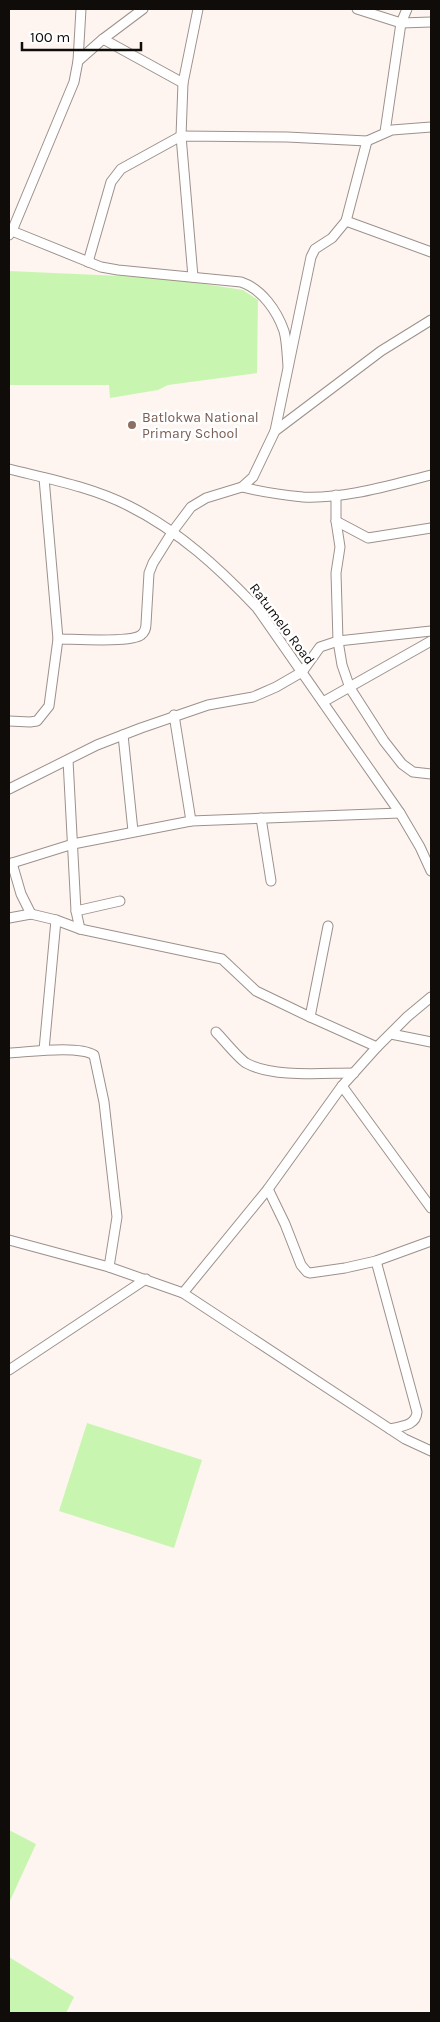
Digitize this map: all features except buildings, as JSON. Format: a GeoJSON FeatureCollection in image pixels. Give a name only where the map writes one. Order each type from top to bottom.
{"type":"FeatureCollection","features":[{"type":"Feature","properties":{"kind":"street"},"geometry":{"type":"LineString","coordinates":[[81,9],[78,61],[74,82],[10,233],[88,262],[118,270],[248,284],[263,297],[284,332],[288,366]]}},
{"type":"Feature","properties":{"kind":"street"},"geometry":{"type":"LineString","coordinates":[[78,61],[103,39],[143,9]]}},
{"type":"Feature","properties":{"kind":"street"},"geometry":{"type":"LineString","coordinates":[[192,277],[181,136],[182,83],[198,9]]}},
{"type":"Feature","properties":{"kind":"street"},"geometry":{"type":"LineString","coordinates":[[357,9],[402,23],[431,22]]}},
{"type":"Feature","properties":{"kind":"street"},"geometry":{"type":"LineString","coordinates":[[385,132],[402,23],[407,9]]}},
{"type":"Feature","properties":{"kind":"street"},"geometry":{"type":"LineString","coordinates":[[103,39],[182,83]]}},
{"type":"Feature","properties":{"kind":"street"},"geometry":{"type":"LineString","coordinates":[[88,262],[115,174],[181,136],[367,141],[385,132],[401,128],[431,127]]}},
{"type":"Feature","properties":{"kind":"street"},"geometry":{"type":"LineString","coordinates":[[58,639],[113,639],[132,638],[141,635],[145,631],[146,624],[149,573],[173,531],[191,507],[206,498],[242,487],[253,478],[274,431],[311,257],[316,250],[332,238],[346,221],[367,141]]}},
{"type":"Feature","properties":{"kind":"street"},"geometry":{"type":"LineString","coordinates":[[346,221],[431,252]]}},
{"type":"Feature","properties":{"kind":"street"},"geometry":{"type":"LineString","coordinates":[[274,431],[381,350],[431,320]]}},
{"type":"Feature","properties":{"kind":"street","name":"Ratumelo Road"},"geometry":{"type":"LineString","coordinates":[[9,469],[87,490],[128,506],[173,531],[212,563],[257,608],[400,813],[420,847],[431,871]]}},
{"type":"Feature","properties":{"kind":"street"},"geometry":{"type":"LineString","coordinates":[[242,487],[280,495],[304,497],[336,495],[431,475]]}},
{"type":"Feature","properties":{"kind":"street"},"geometry":{"type":"LineString","coordinates":[[9,721],[37,721],[49,706],[58,639],[44,478]]}},
{"type":"Feature","properties":{"kind":"street"},"geometry":{"type":"LineString","coordinates":[[336,495],[336,521],[340,547],[336,573],[338,641],[342,665],[350,688],[384,741],[402,764],[413,772],[431,774]]}},
{"type":"Feature","properties":{"kind":"street"},"geometry":{"type":"LineString","coordinates":[[336,521],[368,538],[431,528]]}},
{"type":"Feature","properties":{"kind":"street"},"geometry":{"type":"LineString","coordinates":[[9,789],[123,735],[174,715],[208,705],[253,697],[276,687],[302,672],[318,648],[338,641],[431,631]]}},
{"type":"Feature","properties":{"kind":"street"},"geometry":{"type":"LineString","coordinates":[[323,702],[431,641]]}},
{"type":"Feature","properties":{"kind":"street"},"geometry":{"type":"LineString","coordinates":[[174,715],[190,821]]}},
{"type":"Feature","properties":{"kind":"street"},"geometry":{"type":"LineString","coordinates":[[123,735],[133,831]]}},
{"type":"Feature","properties":{"kind":"street"},"geometry":{"type":"LineString","coordinates":[[68,760],[76,911],[80,930]]}},
{"type":"Feature","properties":{"kind":"street"},"geometry":{"type":"LineString","coordinates":[[31,914],[21,894],[10,863],[73,844],[190,821],[400,813]]}},
{"type":"Feature","properties":{"kind":"street"},"geometry":{"type":"LineString","coordinates":[[261,818],[271,881]]}},
{"type":"Feature","properties":{"kind":"street"},"geometry":{"type":"LineString","coordinates":[[420,847],[431,852]]}},
{"type":"Feature","properties":{"kind":"street"},"geometry":{"type":"LineString","coordinates":[[76,911],[120,901]]}},
{"type":"Feature","properties":{"kind":"street"},"geometry":{"type":"LineString","coordinates":[[9,918],[31,914],[56,920],[80,930],[222,959],[256,990],[377,1047]]}},
{"type":"Feature","properties":{"kind":"street"},"geometry":{"type":"LineString","coordinates":[[44,1050],[56,920]]}},
{"type":"Feature","properties":{"kind":"street"},"geometry":{"type":"LineString","coordinates":[[310,1017],[328,926]]}},
{"type":"Feature","properties":{"kind":"street"},"geometry":{"type":"LineString","coordinates":[[182,1293],[268,1189],[342,1086],[377,1047],[431,997]]}},
{"type":"Feature","properties":{"kind":"street"},"geometry":{"type":"LineString","coordinates":[[216,1032],[245,1062],[260,1067],[290,1074],[354,1073]]}},
{"type":"Feature","properties":{"kind":"street"},"geometry":{"type":"LineString","coordinates":[[391,1034],[431,1042]]}},
{"type":"Feature","properties":{"kind":"street"},"geometry":{"type":"LineString","coordinates":[[9,1053],[44,1050],[88,1051],[94,1055],[104,1102],[117,1217],[109,1267]]}},
{"type":"Feature","properties":{"kind":"street"},"geometry":{"type":"LineString","coordinates":[[342,1086],[431,1208]]}},
{"type":"Feature","properties":{"kind":"street"},"geometry":{"type":"LineString","coordinates":[[268,1189],[285,1224],[301,1265],[310,1273],[376,1261],[431,1241]]}},
{"type":"Feature","properties":{"kind":"street"},"geometry":{"type":"LineString","coordinates":[[9,1240],[109,1267],[182,1293],[390,1430],[431,1451]]}},
{"type":"Feature","properties":{"kind":"street"},"geometry":{"type":"LineString","coordinates":[[376,1261],[418,1412],[417,1418],[412,1423],[390,1430]]}},
{"type":"Feature","properties":{"kind":"street"},"geometry":{"type":"LineString","coordinates":[[9,1370],[146,1279]]}},
{"type":"Feature","properties":{"kind":"green space"},"geometry":{"type":"Polygon","coordinates":[[[9,271],[166,278],[243,290],[258,300],[257,373],[168,385],[158,390],[110,398],[109,385],[9,385],[9,271]]]}},
{"type":"Feature","properties":{"kind":"green space"},"geometry":{"type":"Polygon","coordinates":[[[87,1423],[202,1460],[174,1548],[59,1511],[87,1423]]]}},
{"type":"Feature","properties":{"kind":"green space"},"geometry":{"type":"Polygon","coordinates":[[[9,1830],[36,1844],[9,1903],[9,1830]]]}},
{"type":"Feature","properties":{"kind":"green space"},"geometry":{"type":"Polygon","coordinates":[[[9,1957],[74,1997],[66,2013],[9,2013],[9,1957]]]}},
{"type":"Feature","properties":{"kind":"place","name":"Batlokwa National Primary School"},"geometry":{"type":"Point","coordinates":[132,425]}}]}
